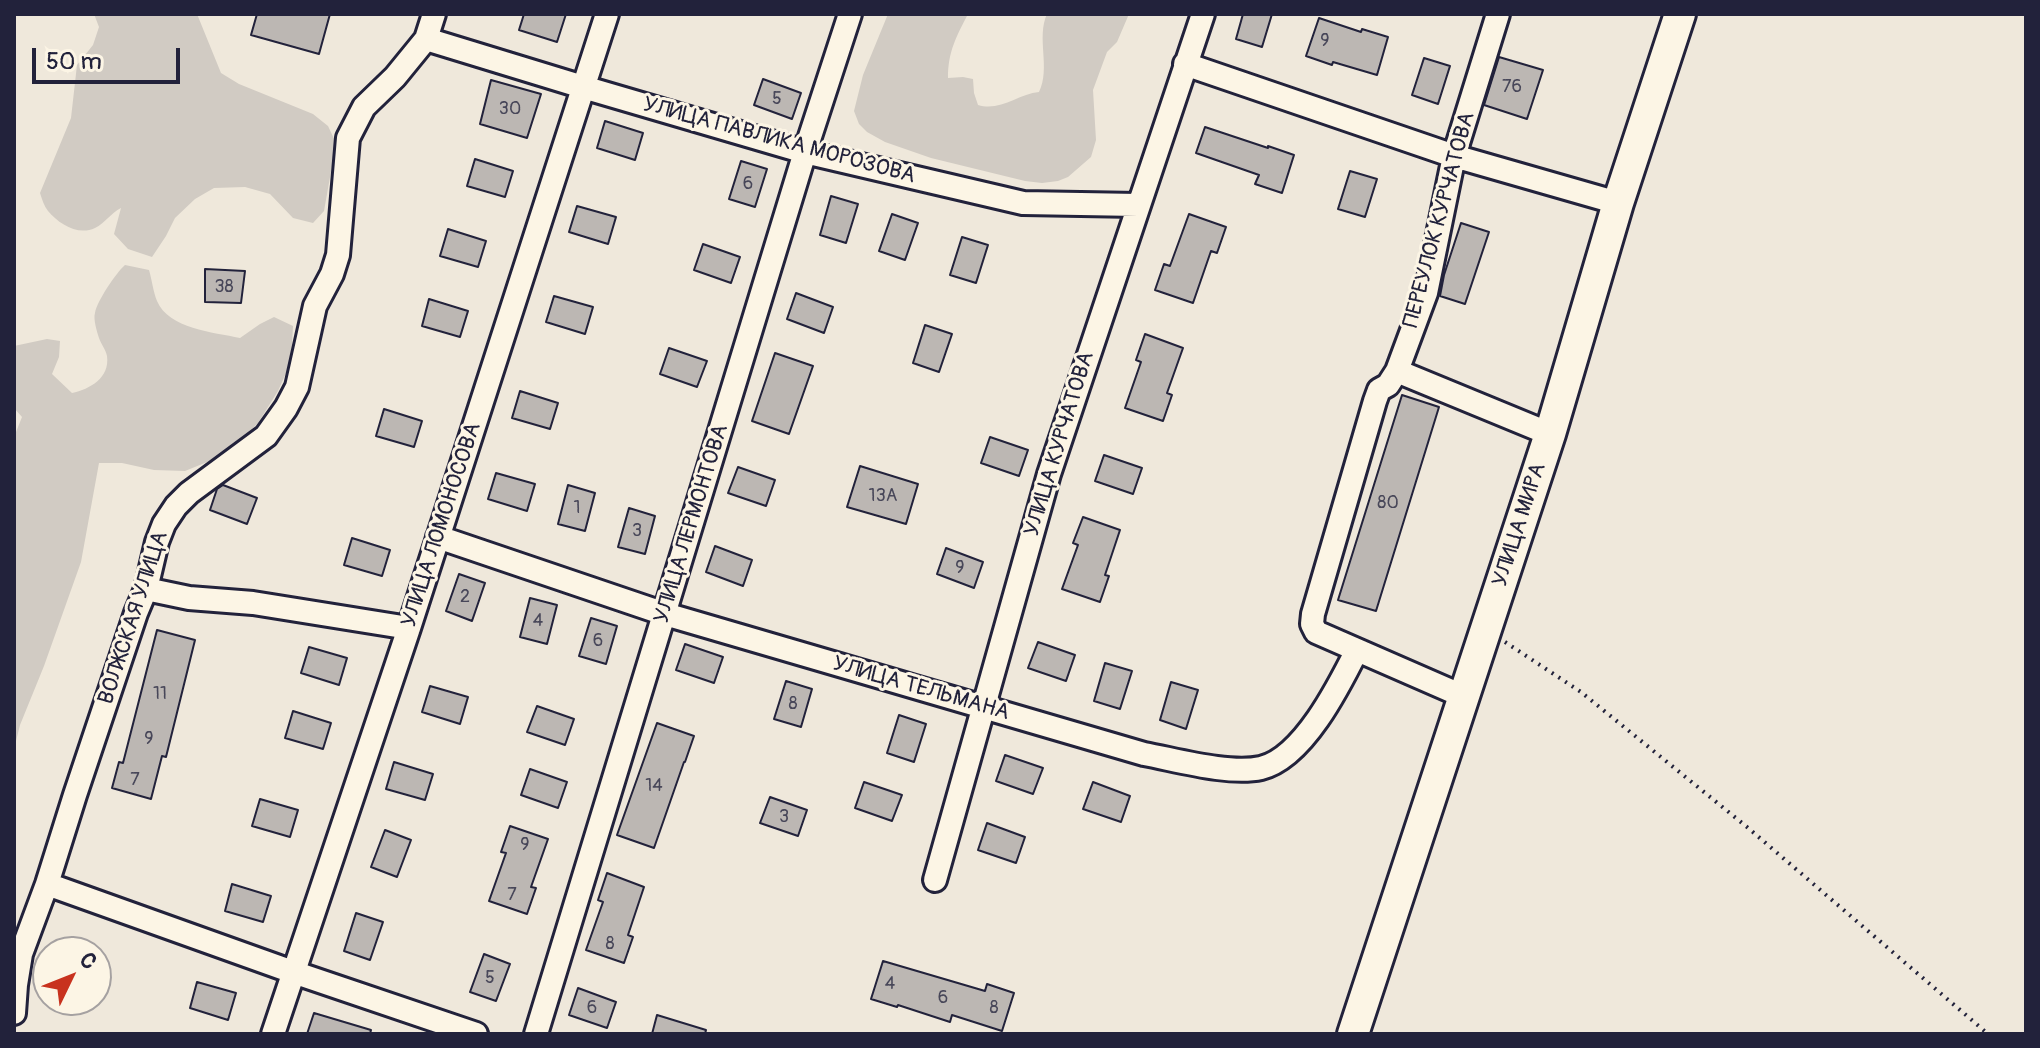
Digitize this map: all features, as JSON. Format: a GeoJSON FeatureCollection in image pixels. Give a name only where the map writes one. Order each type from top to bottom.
{"type":"FeatureCollection","features":[{"type":"Feature","properties":{"kind":"main road","name":"УЛИЦА МИРА"},"geometry":{"type":"LineString","coordinates":[[1353,1034],[1550,434],[1618,203],[1680,14]]}},
{"type":"Feature","properties":{"kind":"street","name":"ВОЛЖСКАЯ УЛИЦА"},"geometry":{"type":"LineString","coordinates":[[14,1013],[21,954],[146,589],[164,524],[189,493],[266,436],[286,408],[297,387],[315,306],[338,255],[348,138],[364,107],[395,77],[426,39],[434,14]]}},
{"type":"Feature","properties":{"kind":"street","name":"УЛИЦА ЛОМОНОСОВА"},"geometry":{"type":"LineString","coordinates":[[273,1034],[409,628],[607,14]]}},
{"type":"Feature","properties":{"kind":"street","name":"УЛИЦА ЛЕРМОНТОВА"},"geometry":{"type":"LineString","coordinates":[[536,1034],[805,152],[850,14]]}},
{"type":"Feature","properties":{"kind":"street","name":"УЛИЦА КУРЧАТОВА"},"geometry":{"type":"LineString","coordinates":[[935,880],[1049,474],[1203,14]]}},
{"type":"Feature","properties":{"kind":"street","name":"ПЕРЕУЛОК КУРЧАТОВА"},"geometry":{"type":"LineString","coordinates":[[1465,697],[1316,632],[1312,624],[1375,401],[1379,390],[1388,385],[1397,371],[1426,293],[1454,156],[1498,14]]}},
{"type":"Feature","properties":{"kind":"street","name":"УЛИЦА ПАВЛИКА МОРОЗОВА"},"geometry":{"type":"LineString","coordinates":[[426,39],[805,152],[1023,203],[1138,205]]}},
{"type":"Feature","properties":{"kind":"street"},"geometry":{"type":"LineString","coordinates":[[1185,64],[1454,156],[1618,203]]}},
{"type":"Feature","properties":{"kind":"street"},"geometry":{"type":"LineString","coordinates":[[1397,371],[1550,434]]}},
{"type":"Feature","properties":{"kind":"street","name":"УЛИЦА ТЕЛЬМАНА"},"geometry":{"type":"LineString","coordinates":[[438,537],[665,614],[1144,754],[1204,765],[1262,768],[1277,761],[1295,747],[1312,727],[1357,650]]}},
{"type":"Feature","properties":{"kind":"street"},"geometry":{"type":"LineString","coordinates":[[146,589],[189,598],[253,603],[409,628]]}},
{"type":"Feature","properties":{"kind":"street"},"geometry":{"type":"LineString","coordinates":[[47,884],[476,1034]]}},
{"type":"Feature","properties":{"kind":"path"},"geometry":{"type":"LineString","coordinates":[[1487,630],[1581,692],[1747,827],[1988,1034]]}},
{"type":"Feature","properties":{"kind":"shaded area"},"geometry":{"type":"Polygon","coordinates":[[[94,14],[197,14],[221,73],[239,84],[313,114],[328,126],[336,143],[324,211],[313,223],[293,218],[270,194],[245,187],[214,188],[195,199],[175,218],[152,257],[128,249],[114,234],[121,208],[89,230],[76,230],[58,220],[47,209],[40,193],[71,118],[77,65],[93,45],[99,27],[94,14]]]}},
{"type":"Feature","properties":{"kind":"shaded area"},"geometry":{"type":"Polygon","coordinates":[[[888,14],[968,14],[949,60],[948,78],[973,79],[978,105],[986,107],[1039,92],[1044,73],[1043,33],[1047,14],[1129,14],[1117,42],[1107,52],[1093,90],[1096,140],[1091,157],[1068,177],[1042,183],[931,158],[885,142],[867,132],[859,124],[854,111],[863,75],[888,14]]]}},
{"type":"Feature","properties":{"kind":"shaded area"},"geometry":{"type":"Polygon","coordinates":[[[125,265],[149,270],[157,301],[163,310],[171,318],[193,328],[240,338],[274,317],[293,326],[291,362],[258,423],[217,458],[185,471],[99,463],[81,562],[20,725],[14,749],[14,437],[22,417],[14,408],[14,346],[47,339],[60,341],[59,357],[52,374],[72,393],[97,381],[105,370],[107,356],[97,332],[95,313],[107,288],[125,265]]]}},
{"type":"Feature","properties":{"kind":"building"},"geometry":{"type":"Polygon","coordinates":[[[257,14],[330,14],[319,54],[251,35],[257,14]]]}},
{"type":"Feature","properties":{"kind":"building"},"geometry":{"type":"Polygon","coordinates":[[[524,14],[566,14],[557,42],[519,30],[524,14]]]}},
{"type":"Feature","properties":{"kind":"building"},"geometry":{"type":"Polygon","coordinates":[[[1243,14],[1272,14],[1262,47],[1236,39],[1243,14]]]}},
{"type":"Feature","properties":{"kind":"building"},"geometry":{"type":"Polygon","coordinates":[[[1319,18],[1388,37],[1377,75],[1306,56],[1319,18]]]}},
{"type":"Feature","properties":{"kind":"building"},"geometry":{"type":"Polygon","coordinates":[[[1499,57],[1543,70],[1527,119],[1484,105],[1499,57]]]}},
{"type":"Feature","properties":{"kind":"building"},"geometry":{"type":"Polygon","coordinates":[[[1424,58],[1450,66],[1438,104],[1412,95],[1424,58]]]}},
{"type":"Feature","properties":{"kind":"building"},"geometry":{"type":"Polygon","coordinates":[[[763,79],[801,93],[792,119],[754,105],[763,79]]]}},
{"type":"Feature","properties":{"kind":"building"},"geometry":{"type":"Polygon","coordinates":[[[491,80],[541,94],[527,138],[480,124],[491,80]]]}},
{"type":"Feature","properties":{"kind":"building"},"geometry":{"type":"Polygon","coordinates":[[[605,121],[643,133],[635,160],[597,148],[605,121]]]}},
{"type":"Feature","properties":{"kind":"building"},"geometry":{"type":"Polygon","coordinates":[[[1205,127],[1294,155],[1282,193],[1255,184],[1259,175],[1196,153],[1205,127]]]}},
{"type":"Feature","properties":{"kind":"building"},"geometry":{"type":"Polygon","coordinates":[[[475,159],[513,171],[505,197],[467,186],[475,159]]]}},
{"type":"Feature","properties":{"kind":"building"},"geometry":{"type":"Polygon","coordinates":[[[741,161],[767,169],[755,207],[729,199],[741,161]]]}},
{"type":"Feature","properties":{"kind":"building"},"geometry":{"type":"Polygon","coordinates":[[[1350,171],[1377,179],[1365,217],[1338,209],[1350,171]]]}},
{"type":"Feature","properties":{"kind":"building"},"geometry":{"type":"Polygon","coordinates":[[[831,196],[858,204],[846,243],[820,235],[831,196]]]}},
{"type":"Feature","properties":{"kind":"building"},"geometry":{"type":"Polygon","coordinates":[[[577,206],[616,217],[608,244],[569,232],[577,206]]]}},
{"type":"Feature","properties":{"kind":"building"},"geometry":{"type":"Polygon","coordinates":[[[892,214],[918,223],[905,260],[879,251],[892,214]]]}},
{"type":"Feature","properties":{"kind":"building"},"geometry":{"type":"Polygon","coordinates":[[[1189,214],[1226,227],[1217,253],[1211,251],[1193,303],[1155,290],[1164,264],[1170,266],[1189,214]]]}},
{"type":"Feature","properties":{"kind":"building"},"geometry":{"type":"Polygon","coordinates":[[[1461,223],[1489,232],[1465,304],[1440,296],[1461,223]]]}},
{"type":"Feature","properties":{"kind":"building"},"geometry":{"type":"Polygon","coordinates":[[[448,229],[486,241],[478,267],[440,256],[448,229]]]}},
{"type":"Feature","properties":{"kind":"building"},"geometry":{"type":"Polygon","coordinates":[[[962,237],[988,245],[976,283],[950,275],[962,237]]]}},
{"type":"Feature","properties":{"kind":"building"},"geometry":{"type":"Polygon","coordinates":[[[703,244],[740,257],[731,283],[694,270],[703,244]]]}},
{"type":"Feature","properties":{"kind":"building"},"geometry":{"type":"Polygon","coordinates":[[[205,269],[245,271],[241,303],[205,302],[205,269]]]}},
{"type":"Feature","properties":{"kind":"building"},"geometry":{"type":"Polygon","coordinates":[[[796,293],[833,307],[824,333],[787,319],[796,293]]]}},
{"type":"Feature","properties":{"kind":"building"},"geometry":{"type":"Polygon","coordinates":[[[554,296],[593,307],[585,334],[546,322],[554,296]]]}},
{"type":"Feature","properties":{"kind":"building"},"geometry":{"type":"Polygon","coordinates":[[[429,299],[468,311],[460,337],[422,326],[429,299]]]}},
{"type":"Feature","properties":{"kind":"building"},"geometry":{"type":"Polygon","coordinates":[[[925,325],[952,334],[939,372],[913,363],[925,325]]]}},
{"type":"Feature","properties":{"kind":"building"},"geometry":{"type":"Polygon","coordinates":[[[1145,334],[1183,348],[1167,393],[1172,395],[1163,421],[1125,408],[1141,362],[1136,360],[1145,334]]]}},
{"type":"Feature","properties":{"kind":"building"},"geometry":{"type":"Polygon","coordinates":[[[669,348],[707,361],[697,387],[660,374],[669,348]]]}},
{"type":"Feature","properties":{"kind":"building"},"geometry":{"type":"Polygon","coordinates":[[[775,353],[813,366],[789,434],[752,421],[775,353]]]}},
{"type":"Feature","properties":{"kind":"building"},"geometry":{"type":"Polygon","coordinates":[[[520,391],[558,403],[550,429],[512,418],[520,391]]]}},
{"type":"Feature","properties":{"kind":"building"},"geometry":{"type":"Polygon","coordinates":[[[1402,395],[1439,407],[1376,611],[1338,600],[1402,395]]]}},
{"type":"Feature","properties":{"kind":"building"},"geometry":{"type":"Polygon","coordinates":[[[384,409],[422,421],[414,447],[376,436],[384,409]]]}},
{"type":"Feature","properties":{"kind":"building"},"geometry":{"type":"Polygon","coordinates":[[[990,437],[1028,450],[1019,476],[981,463],[990,437]]]}},
{"type":"Feature","properties":{"kind":"building"},"geometry":{"type":"Polygon","coordinates":[[[1104,455],[1142,468],[1133,494],[1095,481],[1104,455]]]}},
{"type":"Feature","properties":{"kind":"building"},"geometry":{"type":"Polygon","coordinates":[[[860,466],[918,484],[906,524],[847,507],[860,466]]]}},
{"type":"Feature","properties":{"kind":"building"},"geometry":{"type":"Polygon","coordinates":[[[738,467],[775,480],[766,506],[728,493],[738,467]]]}},
{"type":"Feature","properties":{"kind":"building"},"geometry":{"type":"Polygon","coordinates":[[[496,473],[535,484],[527,511],[488,499],[496,473]]]}},
{"type":"Feature","properties":{"kind":"building"},"geometry":{"type":"Polygon","coordinates":[[[223,485],[257,498],[247,524],[210,510],[217,489],[223,485]]]}},
{"type":"Feature","properties":{"kind":"building"},"geometry":{"type":"Polygon","coordinates":[[[568,485],[595,493],[585,531],[558,524],[568,485]]]}},
{"type":"Feature","properties":{"kind":"building"},"geometry":{"type":"Polygon","coordinates":[[[629,508],[655,516],[645,554],[618,547],[629,508]]]}},
{"type":"Feature","properties":{"kind":"building"},"geometry":{"type":"Polygon","coordinates":[[[1083,517],[1120,530],[1105,575],[1109,576],[1100,602],[1062,589],[1078,545],[1073,543],[1083,517]]]}},
{"type":"Feature","properties":{"kind":"building"},"geometry":{"type":"Polygon","coordinates":[[[352,538],[390,550],[382,576],[344,565],[352,538]]]}},
{"type":"Feature","properties":{"kind":"building"},"geometry":{"type":"Polygon","coordinates":[[[715,546],[752,560],[743,586],[706,572],[715,546]]]}},
{"type":"Feature","properties":{"kind":"building"},"geometry":{"type":"Polygon","coordinates":[[[946,548],[983,562],[974,588],[937,574],[946,548]]]}},
{"type":"Feature","properties":{"kind":"building"},"geometry":{"type":"Polygon","coordinates":[[[459,574],[485,583],[472,621],[446,611],[459,574]]]}},
{"type":"Feature","properties":{"kind":"building"},"geometry":{"type":"Polygon","coordinates":[[[530,598],[557,605],[547,644],[520,637],[530,598]]]}},
{"type":"Feature","properties":{"kind":"building"},"geometry":{"type":"Polygon","coordinates":[[[591,618],[617,626],[606,664],[579,656],[591,618]]]}},
{"type":"Feature","properties":{"kind":"building"},"geometry":{"type":"Polygon","coordinates":[[[157,630],[195,640],[166,757],[162,756],[151,799],[112,788],[119,762],[123,763],[157,630]]]}},
{"type":"Feature","properties":{"kind":"building"},"geometry":{"type":"Polygon","coordinates":[[[1038,642],[1075,655],[1066,681],[1028,668],[1038,642]]]}},
{"type":"Feature","properties":{"kind":"building"},"geometry":{"type":"Polygon","coordinates":[[[685,644],[723,657],[714,683],[676,670],[685,644]]]}},
{"type":"Feature","properties":{"kind":"building"},"geometry":{"type":"Polygon","coordinates":[[[309,647],[347,658],[339,685],[301,673],[309,647]]]}},
{"type":"Feature","properties":{"kind":"building"},"geometry":{"type":"Polygon","coordinates":[[[1105,663],[1132,671],[1120,709],[1094,701],[1105,663]]]}},
{"type":"Feature","properties":{"kind":"building"},"geometry":{"type":"Polygon","coordinates":[[[786,681],[812,689],[801,727],[774,719],[786,681]]]}},
{"type":"Feature","properties":{"kind":"building"},"geometry":{"type":"Polygon","coordinates":[[[1171,682],[1198,690],[1186,729],[1160,720],[1171,682]]]}},
{"type":"Feature","properties":{"kind":"building"},"geometry":{"type":"Polygon","coordinates":[[[430,686],[468,697],[460,724],[422,712],[430,686]]]}},
{"type":"Feature","properties":{"kind":"building"},"geometry":{"type":"Polygon","coordinates":[[[537,706],[574,719],[565,745],[527,732],[537,706]]]}},
{"type":"Feature","properties":{"kind":"building"},"geometry":{"type":"Polygon","coordinates":[[[293,711],[331,723],[323,749],[285,738],[293,711]]]}},
{"type":"Feature","properties":{"kind":"building"},"geometry":{"type":"Polygon","coordinates":[[[899,715],[926,724],[914,762],[887,753],[899,715]]]}},
{"type":"Feature","properties":{"kind":"building"},"geometry":{"type":"Polygon","coordinates":[[[657,723],[694,736],[654,848],[617,835],[657,723]]]}},
{"type":"Feature","properties":{"kind":"building"},"geometry":{"type":"Polygon","coordinates":[[[1005,755],[1043,768],[1033,794],[996,781],[1005,755]]]}},
{"type":"Feature","properties":{"kind":"building"},"geometry":{"type":"Polygon","coordinates":[[[394,762],[433,774],[425,800],[386,789],[394,762]]]}},
{"type":"Feature","properties":{"kind":"building"},"geometry":{"type":"Polygon","coordinates":[[[530,769],[567,782],[558,808],[521,795],[530,769]]]}},
{"type":"Feature","properties":{"kind":"building"},"geometry":{"type":"Polygon","coordinates":[[[864,782],[902,795],[892,821],[855,808],[864,782]]]}},
{"type":"Feature","properties":{"kind":"building"},"geometry":{"type":"Polygon","coordinates":[[[1093,782],[1130,796],[1121,822],[1083,809],[1093,782]]]}},
{"type":"Feature","properties":{"kind":"building"},"geometry":{"type":"Polygon","coordinates":[[[770,797],[807,810],[798,836],[760,823],[770,797]]]}},
{"type":"Feature","properties":{"kind":"building"},"geometry":{"type":"Polygon","coordinates":[[[260,799],[298,810],[290,837],[252,826],[260,799]]]}},
{"type":"Feature","properties":{"kind":"building"},"geometry":{"type":"Polygon","coordinates":[[[987,823],[1025,837],[1016,863],[978,850],[987,823]]]}},
{"type":"Feature","properties":{"kind":"building"},"geometry":{"type":"Polygon","coordinates":[[[510,826],[548,839],[531,887],[536,888],[527,914],[489,901],[506,853],[501,852],[510,826]]]}},
{"type":"Feature","properties":{"kind":"building"},"geometry":{"type":"Polygon","coordinates":[[[385,830],[411,840],[397,877],[371,867],[385,830]]]}},
{"type":"Feature","properties":{"kind":"building"},"geometry":{"type":"Polygon","coordinates":[[[607,873],[644,887],[628,935],[633,937],[624,963],[586,950],[603,902],[598,900],[607,873]]]}},
{"type":"Feature","properties":{"kind":"building"},"geometry":{"type":"Polygon","coordinates":[[[232,884],[271,896],[263,922],[225,911],[232,884]]]}},
{"type":"Feature","properties":{"kind":"building"},"geometry":{"type":"Polygon","coordinates":[[[356,913],[383,922],[370,960],[344,951],[356,913]]]}},
{"type":"Feature","properties":{"kind":"building"},"geometry":{"type":"Polygon","coordinates":[[[484,954],[510,964],[496,1001],[470,992],[484,954]]]}},
{"type":"Feature","properties":{"kind":"building"},"geometry":{"type":"Polygon","coordinates":[[[883,961],[985,991],[987,984],[1014,993],[1002,1031],[952,1015],[950,1022],[871,999],[883,961]]]}},
{"type":"Feature","properties":{"kind":"building"},"geometry":{"type":"Polygon","coordinates":[[[197,982],[236,993],[228,1020],[190,1008],[197,982]]]}},
{"type":"Feature","properties":{"kind":"building"},"geometry":{"type":"Polygon","coordinates":[[[578,988],[616,1002],[607,1028],[569,1015],[578,988]]]}},
{"type":"Feature","properties":{"kind":"building"},"geometry":{"type":"Polygon","coordinates":[[[314,1013],[371,1030],[370,1034],[307,1034],[314,1013]]]}},
{"type":"Feature","properties":{"kind":"building"},"geometry":{"type":"Polygon","coordinates":[[[657,1015],[706,1030],[705,1034],[652,1034],[657,1015]]]}}]}
